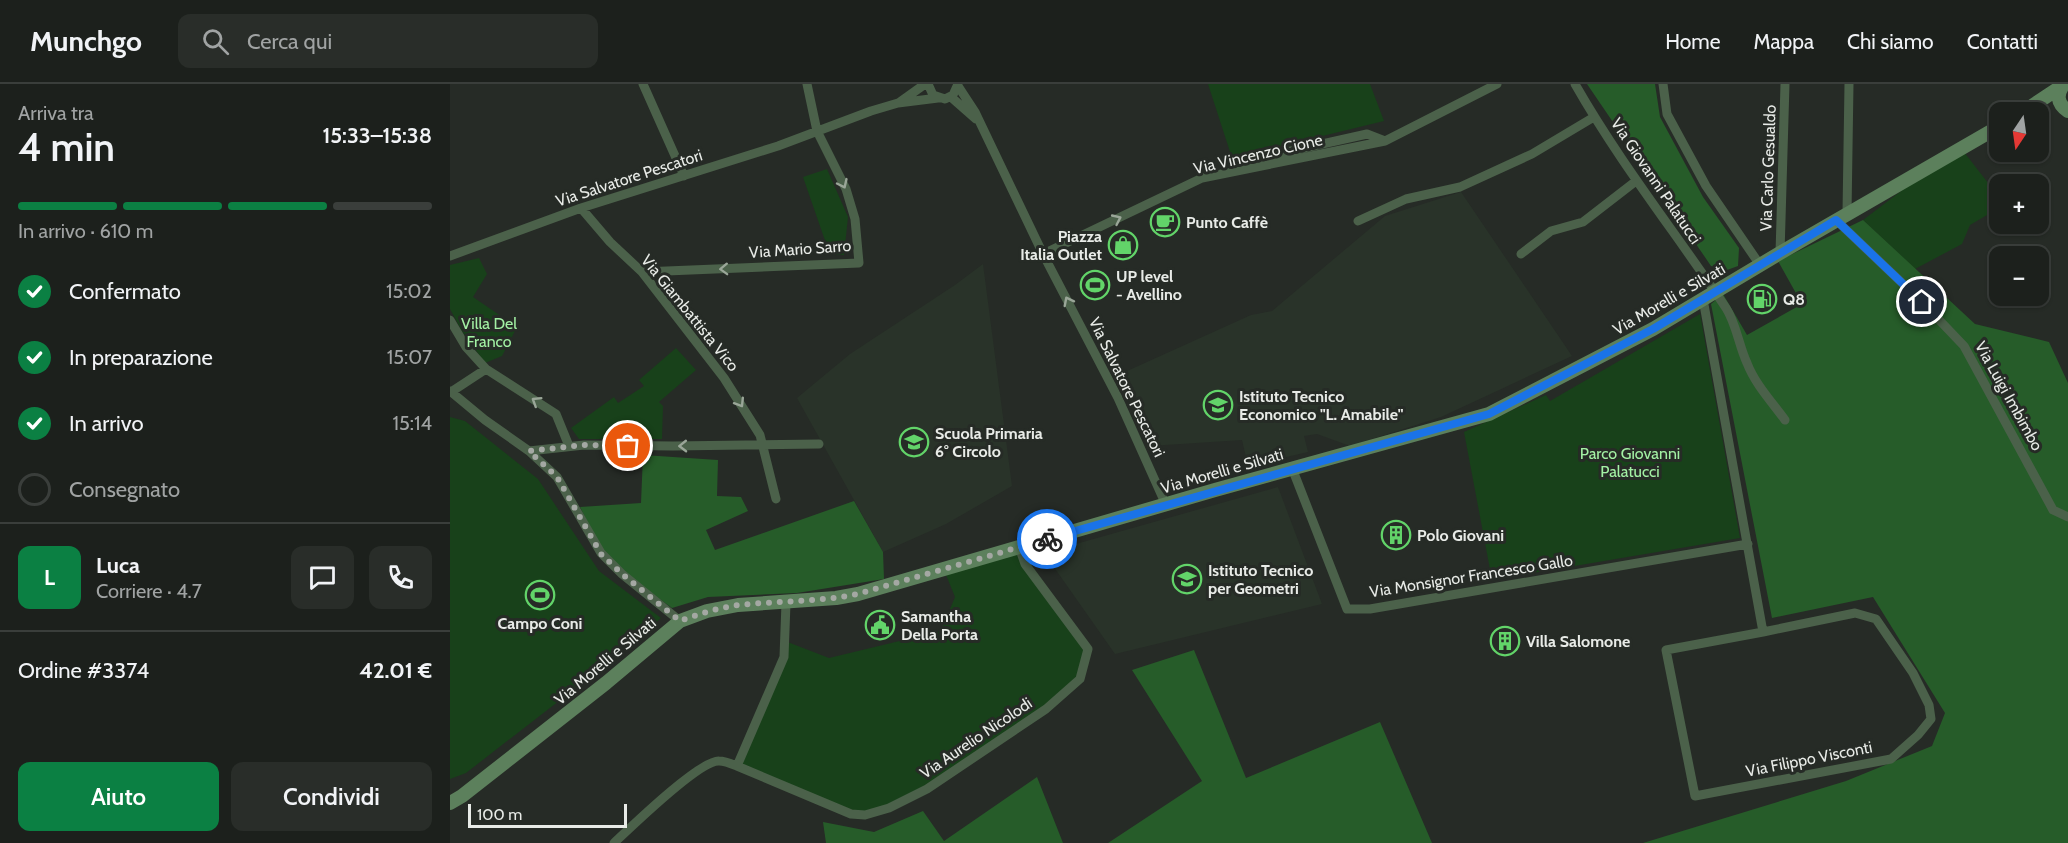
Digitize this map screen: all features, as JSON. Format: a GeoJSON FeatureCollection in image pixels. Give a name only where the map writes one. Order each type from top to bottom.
{"type":"FeatureCollection","features":[{"type":"Feature","properties":{"kind":"main road"},"geometry":{"type":"LineString","coordinates":[[2063,85],[2059,100],[2066,110]]}},
{"type":"Feature","properties":{"kind":"main road"},"geometry":{"type":"LineString","coordinates":[[2039,102],[2063,85]]}},
{"type":"Feature","properties":{"kind":"main road"},"geometry":{"type":"LineString","coordinates":[[2049,110],[2066,110]]}},
{"type":"Feature","properties":{"kind":"main road","name":"Via Morelli e Silvati"},"geometry":{"type":"LineString","coordinates":[[450,803],[606,683],[680,621],[707,611],[738,605],[786,603],[858,594],[1293,468],[1489,414],[1653,329],[1780,252],[1989,132]]}},
{"type":"Feature","properties":{"kind":"street"},"geometry":{"type":"LineString","coordinates":[[644,84],[684,176]]}},
{"type":"Feature","properties":{"kind":"street"},"geometry":{"type":"LineString","coordinates":[[807,84],[817,131]]}},
{"type":"Feature","properties":{"kind":"street"},"geometry":{"type":"LineString","coordinates":[[927,84],[931,93],[938,98]]}},
{"type":"Feature","properties":{"kind":"street","name":"Via Salvatore Pescatori"},"geometry":{"type":"LineString","coordinates":[[898,103],[927,84]]}},
{"type":"Feature","properties":{"kind":"street","name":"Via Vincenzo Cione"},"geometry":{"type":"LineString","coordinates":[[1043,254],[1202,178],[1385,141],[1497,84]]}},
{"type":"Feature","properties":{"kind":"street","name":"Via Giovanni Palatucci"},"geometry":{"type":"LineString","coordinates":[[1575,84],[1709,296],[1728,310],[1747,365],[1785,420]]}},
{"type":"Feature","properties":{"kind":"street","name":"Via Carlo Gesualdo"},"geometry":{"type":"LineString","coordinates":[[1663,84],[1667,114],[1706,186],[1760,265]]}},
{"type":"Feature","properties":{"kind":"street","name":"Via Carlo Gesualdo"},"geometry":{"type":"LineString","coordinates":[[1780,252],[1785,84]]}},
{"type":"Feature","properties":{"kind":"street"},"geometry":{"type":"LineString","coordinates":[[1841,217],[1849,84]]}},
{"type":"Feature","properties":{"kind":"street"},"geometry":{"type":"LineString","coordinates":[[951,97],[958,85]]}},
{"type":"Feature","properties":{"kind":"street","name":"Via Salvatore Pescatori"},"geometry":{"type":"LineString","coordinates":[[958,85],[975,112],[1043,254],[1118,398],[1166,505]]}},
{"type":"Feature","properties":{"kind":"street","name":"Via Salvatore Pescatori"},"geometry":{"type":"LineString","coordinates":[[450,256],[581,208],[684,176],[898,103],[951,97],[979,122]]}},
{"type":"Feature","properties":{"kind":"street"},"geometry":{"type":"LineString","coordinates":[[1358,221],[1406,199],[1460,187],[1532,154],[1594,117]]}},
{"type":"Feature","properties":{"kind":"street","name":"Via Mario Sarro"},"geometry":{"type":"LineString","coordinates":[[642,272],[858,263],[855,219],[846,189],[817,131]]}},
{"type":"Feature","properties":{"kind":"street","name":"Via Vincenzo Cione"},"geometry":{"type":"LineString","coordinates":[[1233,164],[1367,135],[1385,141]]}},
{"type":"Feature","properties":{"kind":"street"},"geometry":{"type":"LineString","coordinates":[[1521,255],[1551,231],[1583,222],[1636,181]]}},
{"type":"Feature","properties":{"kind":"street","name":"Via Giambattista Vico"},"geometry":{"type":"LineString","coordinates":[[581,208],[610,242],[642,272],[724,378],[760,435],[776,499]]}},
{"type":"Feature","properties":{"kind":"street","name":"Via Luigi Imbimbo"},"geometry":{"type":"LineString","coordinates":[[1841,217],[1964,346],[2054,510],[2068,517]]}},
{"type":"Feature","properties":{"kind":"street"},"geometry":{"type":"LineString","coordinates":[[1709,296],[1763,632]]}},
{"type":"Feature","properties":{"kind":"street"},"geometry":{"type":"LineString","coordinates":[[450,320],[466,347],[486,369],[556,414],[569,446]]}},
{"type":"Feature","properties":{"kind":"street"},"geometry":{"type":"LineString","coordinates":[[486,369],[450,392],[529,451],[557,477],[601,554],[680,621]]}},
{"type":"Feature","properties":{"kind":"street"},"geometry":{"type":"LineString","coordinates":[[529,451],[569,446],[819,444]]}},
{"type":"Feature","properties":{"kind":"street","name":"Via Monsignor Francesco Gallo"},"geometry":{"type":"LineString","coordinates":[[1293,468],[1347,609],[1370,609],[1748,544]]}},
{"type":"Feature","properties":{"kind":"street","name":"Via Aurelio Nicolodi"},"geometry":{"type":"LineString","coordinates":[[737,766],[851,814],[866,814],[889,808],[927,789],[1046,709],[1080,679],[1088,649],[1025,564],[1019,547]]}},
{"type":"Feature","properties":{"kind":"street"},"geometry":{"type":"LineString","coordinates":[[614,843],[688,777],[706,764],[718,760],[737,766],[784,657],[786,603]]}},
{"type":"Feature","properties":{"kind":"street","name":"Via Filippo Visconti"},"geometry":{"type":"LineString","coordinates":[[1855,613],[1876,619],[1912,673],[1929,705],[1931,719],[1918,735],[1891,759],[1695,796],[1666,650],[1763,632],[1855,613]]}},
{"type":"Feature","properties":{"kind":"shaded area"},"geometry":{"type":"Polygon","coordinates":[[[1461,192],[1572,356],[1441,417],[1350,446],[1317,434],[1304,436],[1308,452],[1248,466],[1242,440],[1150,446],[1116,376],[1251,315],[1272,311],[1385,216],[1461,192]]]}},
{"type":"Feature","properties":{"kind":"shaded area","name":"Scuola Primaria 6° Circolo"},"geometry":{"type":"Polygon","coordinates":[[[983,264],[1012,486],[946,524],[883,552],[797,398],[850,354],[983,264]]]}},
{"type":"Feature","properties":{"kind":"shaded area","name":"Istituto Tecnico per Geometri"},"geometry":{"type":"Polygon","coordinates":[[[1278,487],[1322,604],[1115,654],[1044,553],[1278,487]]]}},
{"type":"Feature","properties":{"kind":"green space"},"geometry":{"type":"Polygon","coordinates":[[[1208,84],[1370,84],[1384,121],[1232,158],[1208,84]]]}},
{"type":"Feature","properties":{"kind":"green space"},"geometry":{"type":"Polygon","coordinates":[[[1587,84],[1655,84],[1660,117],[1703,197],[1739,248],[1738,266],[1727,270],[1711,266],[1587,84]]]}},
{"type":"Feature","properties":{"kind":"green space"},"geometry":{"type":"Polygon","coordinates":[[[1964,152],[1989,184],[1989,214],[1970,225],[1962,244],[1915,269],[1863,220],[1917,179],[1964,152]]]}},
{"type":"Feature","properties":{"kind":"green space"},"geometry":{"type":"Polygon","coordinates":[[[827,169],[848,217],[844,255],[830,255],[803,177],[827,169]]]}},
{"type":"Feature","properties":{"kind":"green space"},"geometry":{"type":"Polygon","coordinates":[[[1863,220],[1975,324],[2049,342],[2068,383],[2068,843],[1643,843],[1846,781],[1932,746],[1945,713],[1873,597],[1772,618],[1711,304],[1723,294],[1747,335],[1802,304],[1778,261],[1863,220]]]}},
{"type":"Feature","properties":{"kind":"green space","name":"Villa Del Franco"},"geometry":{"type":"Polygon","coordinates":[[[479,258],[487,274],[473,297],[517,327],[502,356],[485,363],[462,331],[450,309],[450,265],[479,258]]]}},
{"type":"Feature","properties":{"kind":"green space","name":"Parco Giovanni Palatucci"},"geometry":{"type":"Polygon","coordinates":[[[1700,314],[1740,538],[1492,580],[1464,432],[1546,395],[1550,401],[1700,314]]]}},
{"type":"Feature","properties":{"kind":"green space"},"geometry":{"type":"Polygon","coordinates":[[[676,348],[696,370],[659,402],[663,406],[662,439],[579,439],[571,428],[614,397],[618,403],[644,386],[639,380],[676,348]]]}},
{"type":"Feature","properties":{"kind":"green space","name":"Campo Coni"},"geometry":{"type":"Polygon","coordinates":[[[450,417],[465,421],[538,479],[599,571],[661,618],[622,652],[466,773],[450,779],[450,417]]]}},
{"type":"Feature","properties":{"kind":"green space"},"geometry":{"type":"Polygon","coordinates":[[[643,455],[718,460],[717,496],[741,497],[748,511],[706,530],[715,550],[854,501],[883,552],[884,579],[797,593],[708,597],[672,608],[643,587],[602,551],[580,507],[641,503],[643,455]]]}},
{"type":"Feature","properties":{"kind":"green space"},"geometry":{"type":"Polygon","coordinates":[[[1019,547],[1088,649],[1084,669],[1046,709],[889,808],[851,814],[737,766],[784,657],[785,641],[829,658],[941,631],[955,597],[944,570],[1019,547]]]}},
{"type":"Feature","properties":{"kind":"green space"},"geometry":{"type":"Polygon","coordinates":[[[1194,650],[1246,778],[1380,722],[1432,843],[1108,843],[1202,781],[1132,670],[1194,650]]]}},
{"type":"Feature","properties":{"kind":"green space"},"geometry":{"type":"Polygon","coordinates":[[[1037,777],[1063,843],[826,843],[823,822],[874,832],[923,811],[944,841],[1037,777]]]}},
{"type":"Feature","properties":{"kind":"way so far"},"geometry":{"type":"LineString","coordinates":[[628,446],[584,445],[529,451],[557,477],[601,554],[680,621],[707,611],[738,605],[786,603],[858,594],[1047,539]]}},
{"type":"Feature","properties":{"kind":"place","name":"Punto Caffè"},"geometry":{"type":"Point","coordinates":[1165,222]}},
{"type":"Feature","properties":{"kind":"place","name":"Piazza Italia Outlet"},"geometry":{"type":"Point","coordinates":[1123,245]}},
{"type":"Feature","properties":{"kind":"place","name":"UP level - Avellino"},"geometry":{"type":"Point","coordinates":[1095,285]}},
{"type":"Feature","properties":{"kind":"place","name":"Q8"},"geometry":{"type":"Point","coordinates":[1762,299]}},
{"type":"Feature","properties":{"kind":"place","name":"Istituto Tecnico Economico \"L. Amabile\""},"geometry":{"type":"Point","coordinates":[1218,405]}},
{"type":"Feature","properties":{"kind":"place","name":"Scuola Primaria 6° Circolo"},"geometry":{"type":"Point","coordinates":[914,442]}},
{"type":"Feature","properties":{"kind":"place","name":"Polo Giovani"},"geometry":{"type":"Point","coordinates":[1396,535]}},
{"type":"Feature","properties":{"kind":"place","name":"Istituto Tecnico per Geometri"},"geometry":{"type":"Point","coordinates":[1187,579]}},
{"type":"Feature","properties":{"kind":"place","name":"Campo Coni"},"geometry":{"type":"Point","coordinates":[540,595]}},
{"type":"Feature","properties":{"kind":"place","name":"Samantha Della Porta"},"geometry":{"type":"Point","coordinates":[880,625]}},
{"type":"Feature","properties":{"kind":"place","name":"Villa Salomone"},"geometry":{"type":"Point","coordinates":[1505,641]}},
{"type":"Feature","properties":{"kind":"route"},"geometry":{"type":"LineString","coordinates":[[1047,539],[1489,414],[1653,329],[1836,220],[1922,302]]}}]}
